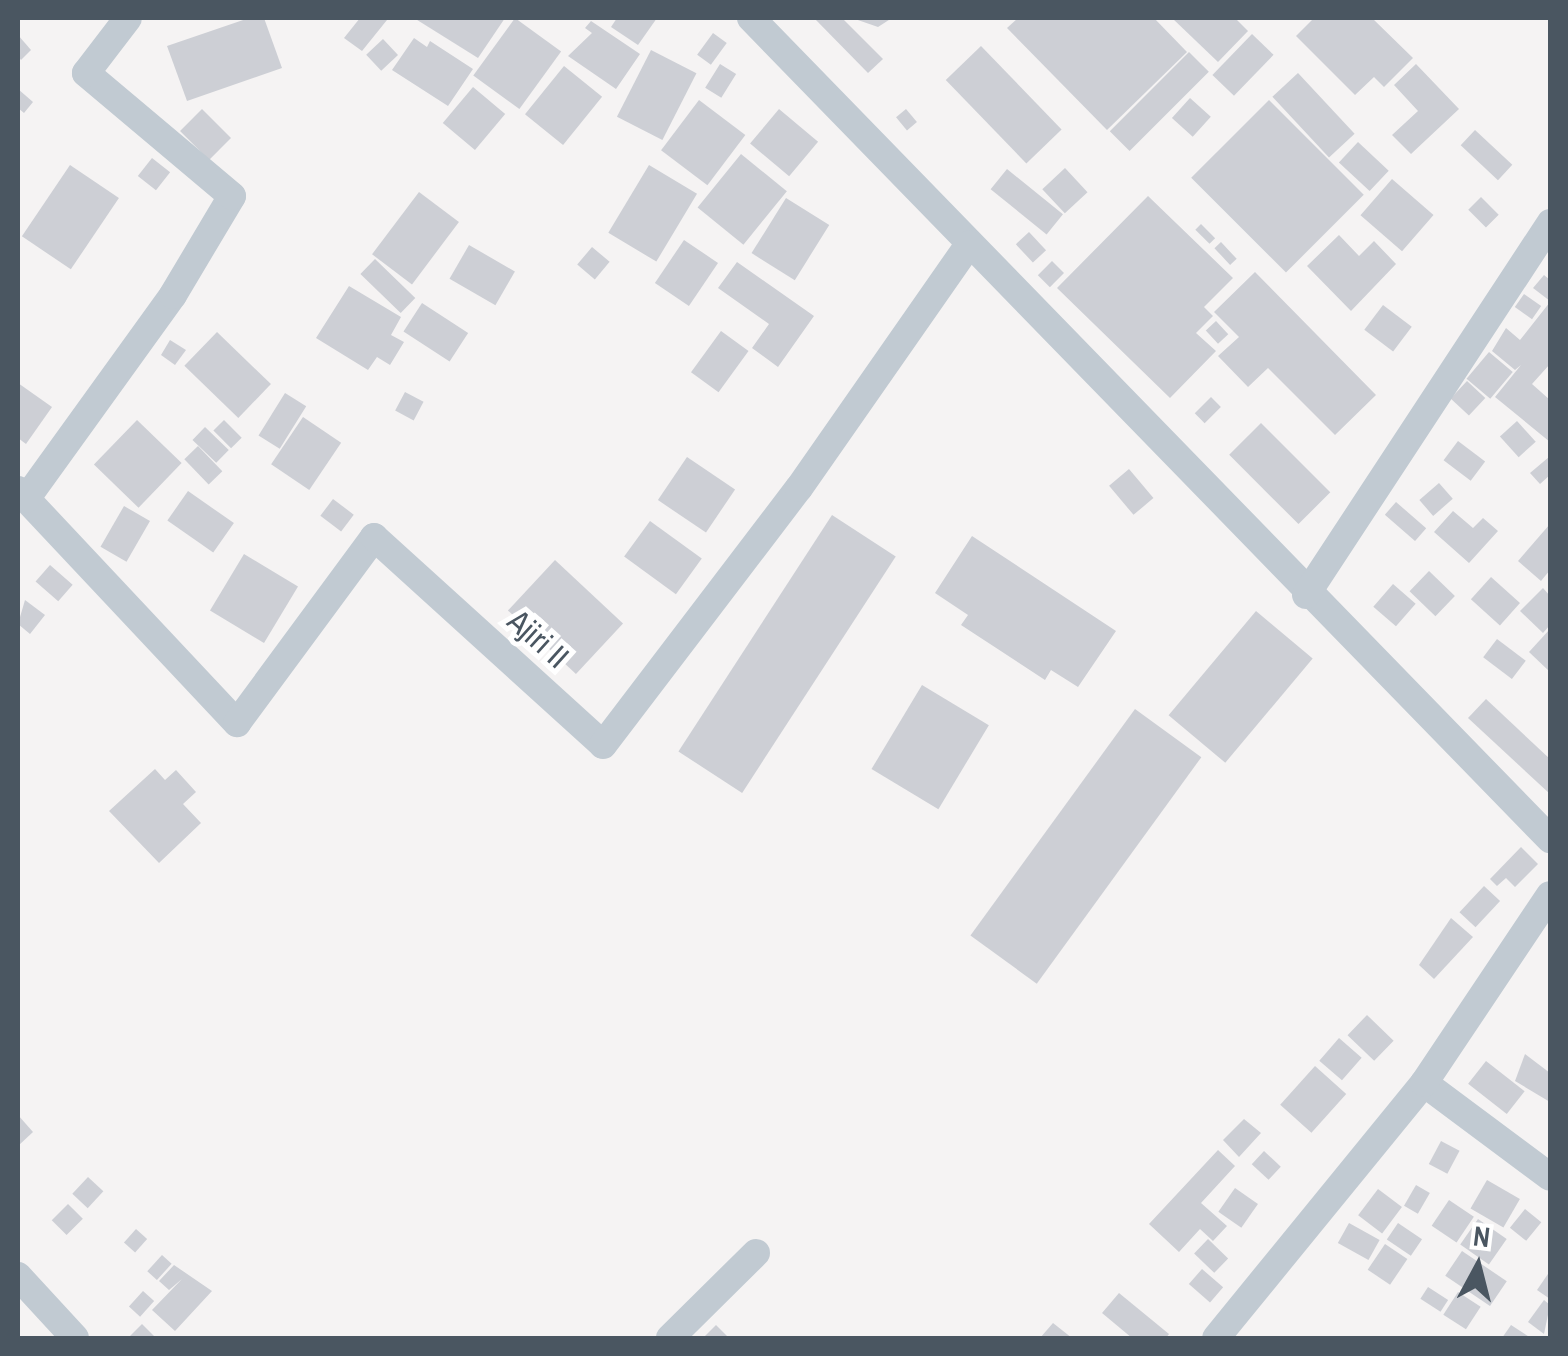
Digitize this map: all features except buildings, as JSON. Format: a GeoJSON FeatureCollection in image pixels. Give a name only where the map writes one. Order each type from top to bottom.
{"type":"FeatureCollection","features":[{"type":"Feature","properties":{"kind":"street"},"geometry":{"type":"LineString","coordinates":[[22,494],[173,295],[232,196],[86,72],[128,18]]}},
{"type":"Feature","properties":{"kind":"street"},"geometry":{"type":"LineString","coordinates":[[751,18],[1306,595],[1550,839]]}},
{"type":"Feature","properties":{"kind":"street"},"geometry":{"type":"LineString","coordinates":[[1306,595],[1550,223]]}},
{"type":"Feature","properties":{"kind":"street","name":"Ajiri II"},"geometry":{"type":"LineString","coordinates":[[22,494],[237,724],[374,537],[602,745],[800,488],[969,244]]}},
{"type":"Feature","properties":{"kind":"street"},"geometry":{"type":"LineString","coordinates":[[1222,1337],[1424,1083],[1550,895]]}},
{"type":"Feature","properties":{"kind":"street"},"geometry":{"type":"LineString","coordinates":[[1424,1083],[1550,1177]]}},
{"type":"Feature","properties":{"kind":"street"},"geometry":{"type":"LineString","coordinates":[[670,1338],[756,1253]]}},
{"type":"Feature","properties":{"kind":"street"},"geometry":{"type":"LineString","coordinates":[[18,1276],[75,1338]]}}]}
